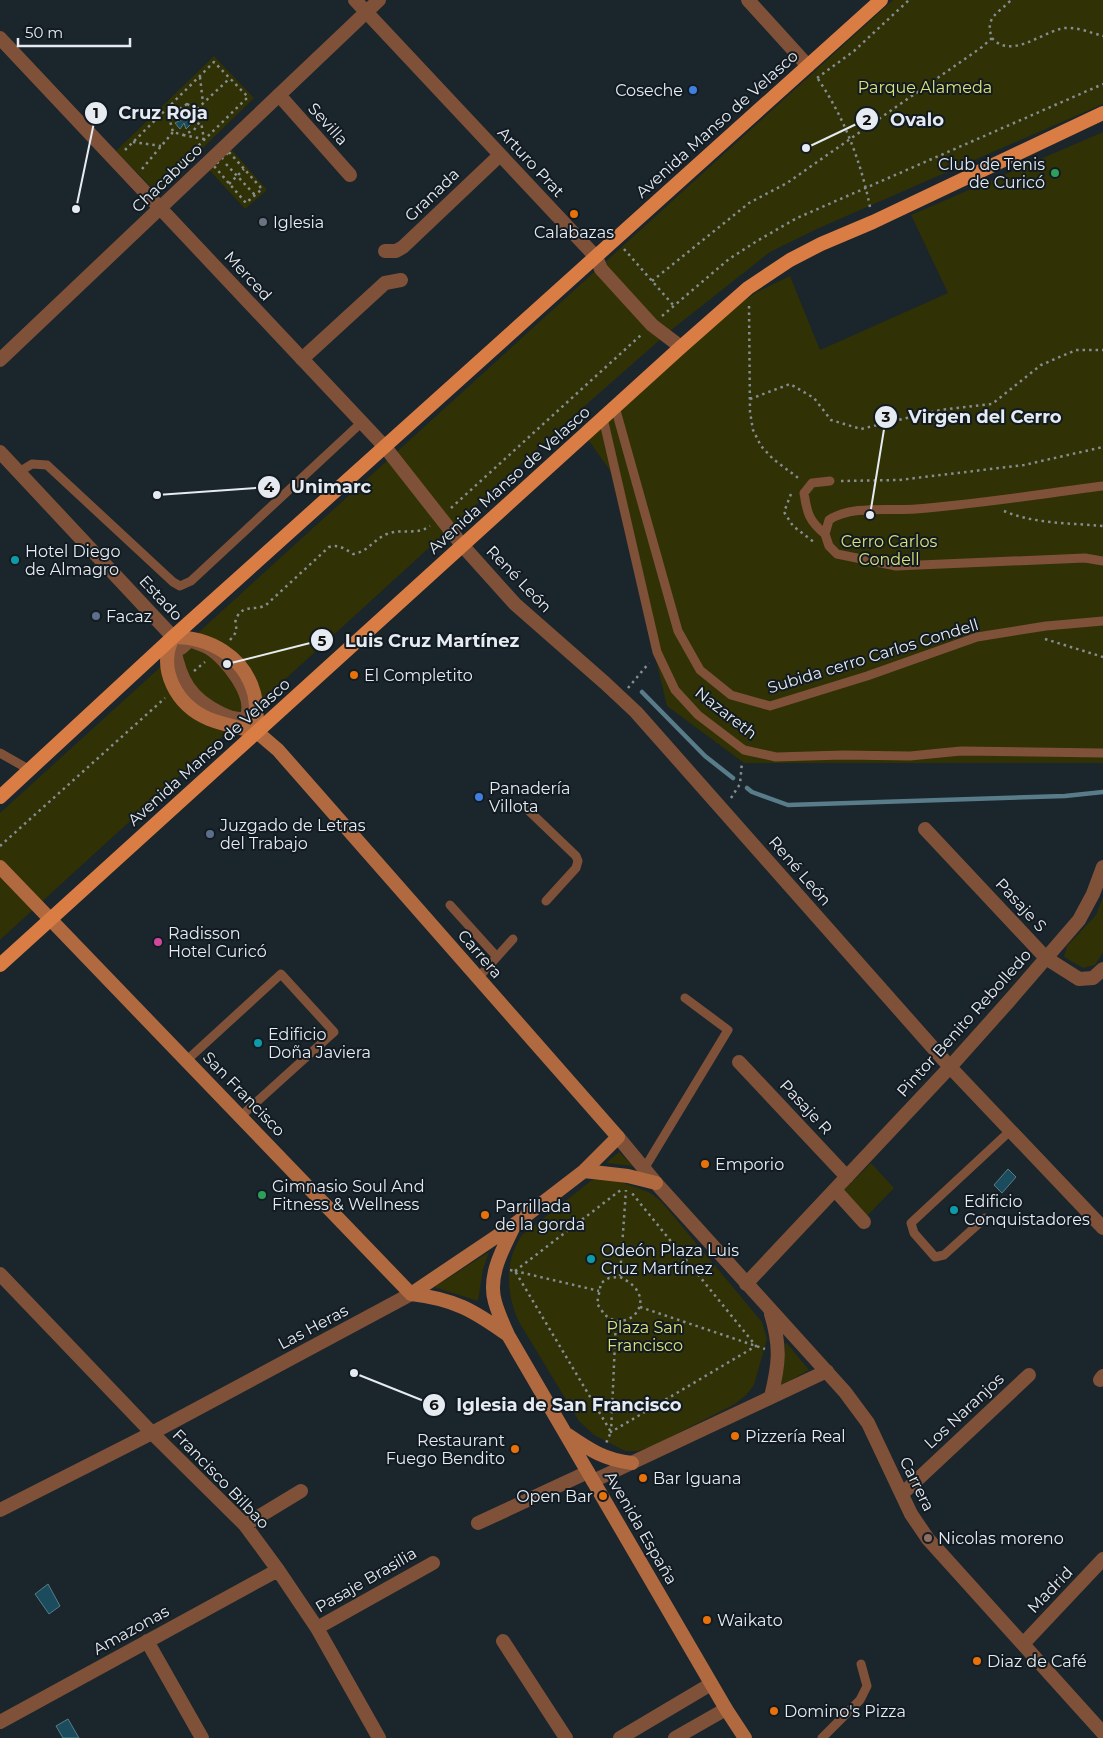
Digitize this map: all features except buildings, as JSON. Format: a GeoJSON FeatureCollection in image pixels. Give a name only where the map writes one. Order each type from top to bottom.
{"type":"FeatureCollection","features":[{"type":"Feature","properties":{"kind":"main road","name":"Avenida Manso de Velasco"},"geometry":{"type":"LineString","coordinates":[[0,798],[173,637],[881,0]]}},
{"type":"Feature","properties":{"kind":"main road","name":"Avenida Manso de Velasco"},"geometry":{"type":"LineString","coordinates":[[0,965],[748,288],[790,260],[821,244],[873,222],[1103,113]]}},
{"type":"Feature","properties":{"kind":"main road"},"geometry":{"type":"LineString","coordinates":[[173,637],[197,638],[239,664],[251,684],[256,702],[257,732]]}},
{"type":"Feature","properties":{"kind":"main road","name":"Estado"},"geometry":{"type":"LineString","coordinates":[[173,637],[166,662],[170,681],[180,686],[188,705],[208,718],[257,732]]}},
{"type":"Feature","properties":{"kind":"main road","name":"Carrera"},"geometry":{"type":"LineString","coordinates":[[257,732],[278,750],[618,1137]]}},
{"type":"Feature","properties":{"kind":"main road","name":"San Francisco"},"geometry":{"type":"LineString","coordinates":[[0,867],[411,1294]]}},
{"type":"Feature","properties":{"kind":"main road","name":"Las Heras"},"geometry":{"type":"LineString","coordinates":[[411,1294],[516,1224],[584,1170],[618,1137]]}},
{"type":"Feature","properties":{"kind":"main road"},"geometry":{"type":"LineString","coordinates":[[584,1170],[628,1176],[656,1184]]}},
{"type":"Feature","properties":{"kind":"main road","name":"Avenida España"},"geometry":{"type":"LineString","coordinates":[[516,1224],[496,1266],[494,1300],[508,1335],[726,1710],[745,1738]]}},
{"type":"Feature","properties":{"kind":"main road","name":"Avenida España"},"geometry":{"type":"LineString","coordinates":[[411,1294],[435,1296],[458,1304],[483,1317],[508,1335]]}},
{"type":"Feature","properties":{"kind":"main road"},"geometry":{"type":"LineString","coordinates":[[565,1433],[601,1456],[632,1463]]}},
{"type":"Feature","properties":{"kind":"street","name":"Arturo Prat"},"geometry":{"type":"LineString","coordinates":[[355,0],[596,257],[601,269],[652,325],[681,347]]}},
{"type":"Feature","properties":{"kind":"street","name":"Chacabuco"},"geometry":{"type":"LineString","coordinates":[[0,360],[379,0]]}},
{"type":"Feature","properties":{"kind":"street"},"geometry":{"type":"LineString","coordinates":[[748,0],[808,66]]}},
{"type":"Feature","properties":{"kind":"street","name":"Merced"},"geometry":{"type":"LineString","coordinates":[[0,38],[385,447],[462,546]]}},
{"type":"Feature","properties":{"kind":"street","name":"Sevilla"},"geometry":{"type":"LineString","coordinates":[[279,95],[350,175]]}},
{"type":"Feature","properties":{"kind":"street","name":"Granada"},"geometry":{"type":"LineString","coordinates":[[385,251],[396,251],[403,247],[500,155]]}},
{"type":"Feature","properties":{"kind":"street"},"geometry":{"type":"LineString","coordinates":[[302,359],[386,283],[402,280]]}},
{"type":"Feature","properties":{"kind":"street","name":"Estado"},"geometry":{"type":"LineString","coordinates":[[0,452],[173,637]]}},
{"type":"Feature","properties":{"kind":"street","name":"René León"},"geometry":{"type":"LineString","coordinates":[[462,546],[515,604],[621,697],[950,1067],[1103,1228]]}},
{"type":"Feature","properties":{"kind":"street"},"geometry":{"type":"LineString","coordinates":[[190,640],[219,651],[240,682],[247,700],[248,714],[246,718],[241,720],[228,717],[209,708],[180,686],[179,670],[174,648],[181,648],[190,640]]}},
{"type":"Feature","properties":{"kind":"street","name":"Pasaje S"},"geometry":{"type":"LineString","coordinates":[[925,829],[1046,958],[1079,978],[1093,978],[1103,969]]}},
{"type":"Feature","properties":{"kind":"street","name":"Pintor Benito Rebolledo"},"geometry":{"type":"LineString","coordinates":[[746,1284],[950,1067],[1079,920],[1103,870]]}},
{"type":"Feature","properties":{"kind":"street","name":"Pasaje R"},"geometry":{"type":"LineString","coordinates":[[739,1062],[847,1177]]}},
{"type":"Feature","properties":{"kind":"street","name":"Carrera"},"geometry":{"type":"LineString","coordinates":[[618,1137],[656,1184],[857,1407],[868,1424],[916,1523],[928,1539],[1103,1733]]}},
{"type":"Feature","properties":{"kind":"street"},"geometry":{"type":"LineString","coordinates":[[835,1190],[864,1222]]}},
{"type":"Feature","properties":{"kind":"street","name":"Francisco Bilbao"},"geometry":{"type":"LineString","coordinates":[[0,1274],[152,1433],[244,1525],[278,1570],[317,1628],[379,1738]]}},
{"type":"Feature","properties":{"kind":"street","name":"Las Heras"},"geometry":{"type":"LineString","coordinates":[[0,1510],[152,1433],[411,1294]]}},
{"type":"Feature","properties":{"kind":"street","name":"Carrera"},"geometry":{"type":"LineString","coordinates":[[771,1311],[777,1335],[778,1352],[777,1371],[771,1397]]}},
{"type":"Feature","properties":{"kind":"street"},"geometry":{"type":"LineString","coordinates":[[478,1523],[590,1476],[632,1463],[827,1372]]}},
{"type":"Feature","properties":{"kind":"street","name":"Los Naranjos"},"geometry":{"type":"LineString","coordinates":[[902,1494],[1029,1374]]}},
{"type":"Feature","properties":{"kind":"street"},"geometry":{"type":"LineString","coordinates":[[244,1525],[301,1491]]}},
{"type":"Feature","properties":{"kind":"street","name":"Madrid"},"geometry":{"type":"LineString","coordinates":[[1022,1644],[1103,1559]]}},
{"type":"Feature","properties":{"kind":"street","name":"Pasaje Brasilia"},"geometry":{"type":"LineString","coordinates":[[317,1628],[433,1563]]}},
{"type":"Feature","properties":{"kind":"street","name":"Amazonas"},"geometry":{"type":"LineString","coordinates":[[0,1722],[278,1570]]}},
{"type":"Feature","properties":{"kind":"street"},"geometry":{"type":"LineString","coordinates":[[147,1641],[202,1738]]}},
{"type":"Feature","properties":{"kind":"street"},"geometry":{"type":"LineString","coordinates":[[503,1641],[566,1738]]}},
{"type":"Feature","properties":{"kind":"street"},"geometry":{"type":"LineString","coordinates":[[620,1738],[711,1684]]}},
{"type":"Feature","properties":{"kind":"street"},"geometry":{"type":"LineString","coordinates":[[675,1738],[726,1710]]}},
{"type":"Feature","properties":{"kind":"lane","name":"Subida cerro Carlos Condell"},"geometry":{"type":"LineString","coordinates":[[615,407],[678,631],[700,670],[731,695],[770,706],[867,676],[977,637],[1046,626],[1103,621]]}},
{"type":"Feature","properties":{"kind":"lane","name":"Nazareth"},"geometry":{"type":"LineString","coordinates":[[603,418],[657,652],[674,690],[698,715],[744,750],[776,758],[843,755],[910,756],[961,751],[1103,754]]}},
{"type":"Feature","properties":{"kind":"lane"},"geometry":{"type":"LineString","coordinates":[[20,472],[32,464],[47,465],[173,582],[180,586],[191,581],[362,422]]}},
{"type":"Feature","properties":{"kind":"lane"},"geometry":{"type":"LineString","coordinates":[[825,534],[813,525],[806,510],[804,493],[812,483],[830,481]]}},
{"type":"Feature","properties":{"kind":"lane"},"geometry":{"type":"LineString","coordinates":[[1103,486],[916,509],[856,511],[836,515],[829,520],[825,534],[828,546],[837,554],[896,566],[1085,558],[1103,561]]}},
{"type":"Feature","properties":{"kind":"lane"},"geometry":{"type":"LineString","coordinates":[[0,753],[30,770]]}},
{"type":"Feature","properties":{"kind":"lane"},"geometry":{"type":"LineString","coordinates":[[527,809],[576,856],[578,861],[576,868],[546,901]]}},
{"type":"Feature","properties":{"kind":"lane"},"geometry":{"type":"LineString","coordinates":[[450,905],[497,957]]}},
{"type":"Feature","properties":{"kind":"lane"},"geometry":{"type":"LineString","coordinates":[[478,978],[513,939]]}},
{"type":"Feature","properties":{"kind":"lane"},"geometry":{"type":"LineString","coordinates":[[187,1060],[282,974],[334,1032],[241,1116]]}},
{"type":"Feature","properties":{"kind":"lane"},"geometry":{"type":"LineString","coordinates":[[644,1169],[728,1030],[685,998]]}},
{"type":"Feature","properties":{"kind":"lane"},"geometry":{"type":"LineString","coordinates":[[985,1218],[944,1255],[935,1256],[914,1233],[912,1223],[1010,1131]]}},
{"type":"Feature","properties":{"kind":"lane"},"geometry":{"type":"LineString","coordinates":[[822,1738],[860,1700],[867,1686],[862,1664]]}},
{"type":"Feature","properties":{"kind":"path"},"geometry":{"type":"LineString","coordinates":[[1011,0],[1004,8],[995,13],[990,24],[992,38],[1000,45],[1013,47],[1062,28],[1103,36]]}},
{"type":"Feature","properties":{"kind":"path"},"geometry":{"type":"LineString","coordinates":[[652,281],[749,203],[787,183],[982,47],[992,38]]}},
{"type":"Feature","properties":{"kind":"path"},"geometry":{"type":"LineString","coordinates":[[123,152],[214,62],[230,78],[248,97],[157,186],[151,181]]}},
{"type":"Feature","properties":{"kind":"path"},"geometry":{"type":"LineString","coordinates":[[808,66],[832,100],[849,138],[866,188],[873,222]]}},
{"type":"Feature","properties":{"kind":"path"},"geometry":{"type":"LineString","coordinates":[[200,76],[204,103]]}},
{"type":"Feature","properties":{"kind":"path"},"geometry":{"type":"LineString","coordinates":[[197,108],[230,78]]}},
{"type":"Feature","properties":{"kind":"path"},"geometry":{"type":"LineString","coordinates":[[0,846],[180,686],[194,670],[219,651],[236,632],[235,623],[241,612],[247,608],[260,608],[266,604],[329,547],[335,545],[353,554],[359,553],[366,550],[386,534],[392,532],[419,532],[430,526],[652,325],[730,259],[797,218],[1103,84]]}},
{"type":"Feature","properties":{"kind":"path"},"geometry":{"type":"LineString","coordinates":[[173,132],[170,121],[178,110],[187,104],[197,108],[204,139]]}},
{"type":"Feature","properties":{"kind":"path"},"geometry":{"type":"LineString","coordinates":[[183,135],[194,130],[201,120]]}},
{"type":"Feature","properties":{"kind":"path"},"geometry":{"type":"LineString","coordinates":[[173,132],[204,139]]}},
{"type":"Feature","properties":{"kind":"path"},"geometry":{"type":"LineString","coordinates":[[146,175],[140,170],[173,132]]}},
{"type":"Feature","properties":{"kind":"path"},"geometry":{"type":"LineString","coordinates":[[133,142],[161,146]]}},
{"type":"Feature","properties":{"kind":"path"},"geometry":{"type":"LineString","coordinates":[[229,152],[244,169],[262,188],[246,203],[214,166],[229,152]]}},
{"type":"Feature","properties":{"kind":"path"},"geometry":{"type":"LineString","coordinates":[[221,158],[254,195]]}},
{"type":"Feature","properties":{"kind":"path"},"geometry":{"type":"LineString","coordinates":[[230,184],[244,169]]}},
{"type":"Feature","properties":{"kind":"path"},"geometry":{"type":"LineString","coordinates":[[624,248],[674,306]]}},
{"type":"Feature","properties":{"kind":"path"},"geometry":{"type":"LineString","coordinates":[[748,288],[750,412],[753,430],[761,446],[773,460],[802,481]]}},
{"type":"Feature","properties":{"kind":"path"},"geometry":{"type":"LineString","coordinates":[[750,399],[790,384],[814,398],[831,420],[861,429],[940,410],[992,404],[1041,365],[1076,350],[1103,350]]}},
{"type":"Feature","properties":{"kind":"path"},"geometry":{"type":"LineString","coordinates":[[830,481],[899,480],[1024,465],[1103,447]]}},
{"type":"Feature","properties":{"kind":"path"},"geometry":{"type":"LineString","coordinates":[[982,502],[1012,515],[1047,521],[1103,526]]}},
{"type":"Feature","properties":{"kind":"path"},"geometry":{"type":"LineString","coordinates":[[1043,638],[1103,657]]}},
{"type":"Feature","properties":{"kind":"path"},"geometry":{"type":"LineString","coordinates":[[621,697],[657,652]]}},
{"type":"Feature","properties":{"kind":"path"},"geometry":{"type":"LineString","coordinates":[[723,811],[740,784],[744,750]]}},
{"type":"Feature","properties":{"kind":"path"},"geometry":{"type":"LineString","coordinates":[[515,1271],[626,1186]]}},
{"type":"Feature","properties":{"kind":"path"},"geometry":{"type":"LineString","coordinates":[[620,1277],[626,1186]]}},
{"type":"Feature","properties":{"kind":"path"},"geometry":{"type":"LineString","coordinates":[[626,1186],[756,1346]]}},
{"type":"Feature","properties":{"kind":"path"},"geometry":{"type":"LineString","coordinates":[[496,1266],[600,1291]]}},
{"type":"Feature","properties":{"kind":"path"},"geometry":{"type":"LineString","coordinates":[[515,1271],[611,1432]]}},
{"type":"Feature","properties":{"kind":"path"},"geometry":{"type":"LineString","coordinates":[[620,1277],[630,1282],[639,1294],[640,1307],[637,1313],[628,1320],[616,1320],[605,1315],[598,1304],[601,1283],[609,1278],[620,1277]]}},
{"type":"Feature","properties":{"kind":"path"},"geometry":{"type":"LineString","coordinates":[[640,1307],[756,1346]]}},
{"type":"Feature","properties":{"kind":"path"},"geometry":{"type":"LineString","coordinates":[[601,1456],[611,1432],[616,1320]]}},
{"type":"Feature","properties":{"kind":"path"},"geometry":{"type":"LineString","coordinates":[[611,1432],[756,1346]]}},
{"type":"Feature","properties":{"kind":"green space","name":"Parque Alameda"},"geometry":{"type":"Polygon","coordinates":[[[893,0],[1103,0],[1103,104],[819,228],[770,252],[670,331],[571,418],[0,940],[0,813],[893,0]]]}},
{"type":"Feature","properties":{"kind":"green space"},"geometry":{"type":"Polygon","coordinates":[[[214,56],[254,98],[157,193],[116,151],[214,56]]]}},
{"type":"Feature","properties":{"kind":"green space","name":"Cerro Carlos Condell"},"geometry":{"type":"Polygon","coordinates":[[[1103,132],[1103,763],[744,763],[667,706],[611,472],[587,438],[635,398],[722,316],[757,292],[790,276],[820,350],[948,293],[911,215],[1103,132]]]}},
{"type":"Feature","properties":{"kind":"green space"},"geometry":{"type":"Polygon","coordinates":[[[224,141],[267,190],[245,209],[202,162],[224,141]]]}},
{"type":"Feature","properties":{"kind":"green space"},"geometry":{"type":"Polygon","coordinates":[[[1103,897],[1103,952],[1095,965],[1083,968],[1064,957],[1067,946],[1096,915],[1103,897]]]}},
{"type":"Feature","properties":{"kind":"green space"},"geometry":{"type":"Polygon","coordinates":[[[619,1152],[633,1166],[606,1163],[619,1152]]]}},
{"type":"Feature","properties":{"kind":"green space"},"geometry":{"type":"Polygon","coordinates":[[[871,1163],[894,1188],[867,1216],[843,1191],[871,1163]]]}},
{"type":"Feature","properties":{"kind":"green space","name":"Plaza San Francisco"},"geometry":{"type":"Polygon","coordinates":[[[609,1178],[649,1192],[661,1201],[762,1322],[767,1339],[754,1385],[746,1395],[735,1404],[653,1446],[638,1451],[625,1451],[594,1435],[579,1421],[519,1322],[509,1289],[512,1256],[522,1235],[592,1180],[609,1178]]]}},
{"type":"Feature","properties":{"kind":"green space"},"geometry":{"type":"Polygon","coordinates":[[[489,1252],[483,1269],[478,1301],[434,1287],[489,1252]]]}},
{"type":"Feature","properties":{"kind":"green space"},"geometry":{"type":"Polygon","coordinates":[[[786,1342],[809,1370],[778,1387],[786,1342]]]}},
{"type":"Feature","properties":{"kind":"water"},"geometry":{"type":"Polygon","coordinates":[[[183,110],[185,115],[189,111],[194,117],[188,120],[193,122],[186,129],[184,123],[180,129],[175,123],[181,120],[176,117],[183,110]]]}},
{"type":"Feature","properties":{"kind":"water"},"geometry":{"type":"Polygon","coordinates":[[[1008,1169],[1016,1177],[1002,1193],[994,1185],[1008,1169]]]}},
{"type":"Feature","properties":{"kind":"water"},"geometry":{"type":"Polygon","coordinates":[[[48,1584],[60,1606],[49,1614],[35,1594],[48,1584]]]}},
{"type":"Feature","properties":{"kind":"water"},"geometry":{"type":"Polygon","coordinates":[[[68,1719],[79,1738],[63,1738],[56,1726],[68,1719]]]}},
{"type":"Feature","properties":{"kind":"waterway"},"geometry":{"type":"LineString","coordinates":[[642,692],[705,756],[733,778]]}},
{"type":"Feature","properties":{"kind":"waterway"},"geometry":{"type":"LineString","coordinates":[[747,788],[752,792],[788,805],[1065,796],[1103,792]]}},
{"type":"Feature","properties":{"kind":"place","name":"Coseche"},"geometry":{"type":"Point","coordinates":[693,90]}},
{"type":"Feature","properties":{"kind":"place","name":"Ovalo"},"geometry":{"type":"Point","coordinates":[806,148]}},
{"type":"Feature","properties":{"kind":"place","name":"Club de Tenis de Curicó"},"geometry":{"type":"Point","coordinates":[1055,173]}},
{"type":"Feature","properties":{"kind":"place","name":"Cruz Roja"},"geometry":{"type":"Point","coordinates":[76,209]}},
{"type":"Feature","properties":{"kind":"place","name":"Calabazas"},"geometry":{"type":"Point","coordinates":[574,214]}},
{"type":"Feature","properties":{"kind":"place","name":"Iglesia"},"geometry":{"type":"Point","coordinates":[263,222]}},
{"type":"Feature","properties":{"kind":"place","name":"Unimarc"},"geometry":{"type":"Point","coordinates":[157,495]}},
{"type":"Feature","properties":{"kind":"place","name":"Virgen del Cerro"},"geometry":{"type":"Point","coordinates":[870,515]}},
{"type":"Feature","properties":{"kind":"place","name":"Hotel Diego de Almagro"},"geometry":{"type":"Point","coordinates":[15,560]}},
{"type":"Feature","properties":{"kind":"place","name":"Facaz"},"geometry":{"type":"Point","coordinates":[96,616]}},
{"type":"Feature","properties":{"kind":"place","name":"Luis Cruz Martínez"},"geometry":{"type":"Point","coordinates":[227,664]}},
{"type":"Feature","properties":{"kind":"place","name":"El Completito"},"geometry":{"type":"Point","coordinates":[354,675]}},
{"type":"Feature","properties":{"kind":"place","name":"Panadería Villota"},"geometry":{"type":"Point","coordinates":[479,797]}},
{"type":"Feature","properties":{"kind":"place","name":"Juzgado de Letras del Trabajo"},"geometry":{"type":"Point","coordinates":[210,834]}},
{"type":"Feature","properties":{"kind":"place","name":"Radisson Hotel Curicó"},"geometry":{"type":"Point","coordinates":[158,942]}},
{"type":"Feature","properties":{"kind":"place","name":"Edificio Doña Javiera"},"geometry":{"type":"Point","coordinates":[258,1043]}},
{"type":"Feature","properties":{"kind":"place","name":"Emporio"},"geometry":{"type":"Point","coordinates":[705,1164]}},
{"type":"Feature","properties":{"kind":"place","name":"Gimnasio Soul And Fitness & Wellness"},"geometry":{"type":"Point","coordinates":[262,1195]}},
{"type":"Feature","properties":{"kind":"place","name":"Edificio Conquistadores"},"geometry":{"type":"Point","coordinates":[954,1210]}},
{"type":"Feature","properties":{"kind":"place","name":"Parrillada de la gorda"},"geometry":{"type":"Point","coordinates":[485,1215]}},
{"type":"Feature","properties":{"kind":"place","name":"Odeón Plaza Luis Cruz Martínez"},"geometry":{"type":"Point","coordinates":[591,1259]}},
{"type":"Feature","properties":{"kind":"place","name":"Iglesia de San Francisco"},"geometry":{"type":"Point","coordinates":[354,1373]}},
{"type":"Feature","properties":{"kind":"place","name":"Pizzería Real"},"geometry":{"type":"Point","coordinates":[735,1436]}},
{"type":"Feature","properties":{"kind":"place","name":"Restaurant Fuego Bendito"},"geometry":{"type":"Point","coordinates":[515,1449]}},
{"type":"Feature","properties":{"kind":"place","name":"Bar Iguana"},"geometry":{"type":"Point","coordinates":[643,1478]}},
{"type":"Feature","properties":{"kind":"place","name":"Open Bar"},"geometry":{"type":"Point","coordinates":[603,1496]}},
{"type":"Feature","properties":{"kind":"place","name":"Nicolas moreno"},"geometry":{"type":"Point","coordinates":[928,1538]}},
{"type":"Feature","properties":{"kind":"place","name":"Waikato"},"geometry":{"type":"Point","coordinates":[707,1620]}},
{"type":"Feature","properties":{"kind":"place","name":"Diaz de Café"},"geometry":{"type":"Point","coordinates":[977,1661]}},
{"type":"Feature","properties":{"kind":"place","name":"Domino's Pizza"},"geometry":{"type":"Point","coordinates":[774,1711]}}]}
